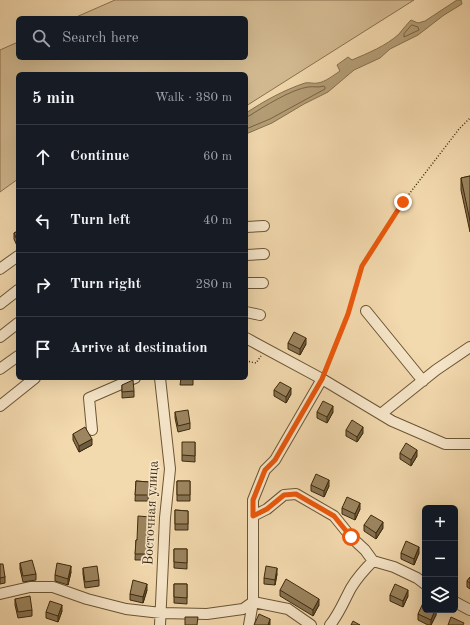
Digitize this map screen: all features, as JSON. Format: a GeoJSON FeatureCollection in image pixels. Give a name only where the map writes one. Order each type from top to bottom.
{"type":"FeatureCollection","features":[{"type":"Feature","properties":{"kind":"street"},"geometry":{"type":"LineString","coordinates":[[248,228],[264,226]]}},
{"type":"Feature","properties":{"kind":"street"},"geometry":{"type":"LineString","coordinates":[[248,255],[264,254]]}},
{"type":"Feature","properties":{"kind":"street"},"geometry":{"type":"LineString","coordinates":[[0,269],[16,257]]}},
{"type":"Feature","properties":{"kind":"street"},"geometry":{"type":"LineString","coordinates":[[248,284],[263,283]]}},
{"type":"Feature","properties":{"kind":"street"},"geometry":{"type":"LineString","coordinates":[[0,304],[16,292]]}},
{"type":"Feature","properties":{"kind":"street"},"geometry":{"type":"LineString","coordinates":[[366,311],[423,380]]}},
{"type":"Feature","properties":{"kind":"street"},"geometry":{"type":"LineString","coordinates":[[248,313],[260,316]]}},
{"type":"Feature","properties":{"kind":"street"},"geometry":{"type":"LineString","coordinates":[[0,337],[16,325]]}},
{"type":"Feature","properties":{"kind":"street"},"geometry":{"type":"LineString","coordinates":[[248,339],[322,379],[392,421],[446,444],[470,444]]}},
{"type":"Feature","properties":{"kind":"street"},"geometry":{"type":"LineString","coordinates":[[381,414],[436,370],[470,347]]}},
{"type":"Feature","properties":{"kind":"street"},"geometry":{"type":"LineString","coordinates":[[0,369],[16,357]]}},
{"type":"Feature","properties":{"kind":"street"},"geometry":{"type":"LineString","coordinates":[[249,625],[253,602],[253,500],[265,470],[275,460],[322,379]]}},
{"type":"Feature","properties":{"kind":"street"},"geometry":{"type":"LineString","coordinates":[[0,406],[32,380]]}},
{"type":"Feature","properties":{"kind":"street"},"geometry":{"type":"LineString","coordinates":[[92,430],[89,398],[130,380]]}},
{"type":"Feature","properties":{"kind":"street","name":"Восточная улица"},"geometry":{"type":"LineString","coordinates":[[160,380],[170,469],[165,518],[160,625]]}},
{"type":"Feature","properties":{"kind":"street"},"geometry":{"type":"LineString","coordinates":[[253,516],[267,509],[284,495],[296,494],[334,516],[373,561],[394,567],[422,582]]}},
{"type":"Feature","properties":{"kind":"street"},"geometry":{"type":"LineString","coordinates":[[330,625],[343,606],[350,589],[373,561]]}},
{"type":"Feature","properties":{"kind":"street"},"geometry":{"type":"LineString","coordinates":[[0,594],[30,587],[53,587],[88,599],[126,609],[161,613],[207,614],[243,609],[253,602],[288,609],[311,625]]}},
{"type":"Feature","properties":{"kind":"street"},"geometry":{"type":"LineString","coordinates":[[458,604],[470,610]]}},
{"type":"Feature","properties":{"kind":"path"},"geometry":{"type":"LineString","coordinates":[[322,379],[348,314],[362,266],[403,202],[459,129],[470,118]]}},
{"type":"Feature","properties":{"kind":"path"},"geometry":{"type":"LineString","coordinates":[[248,361],[256,363],[265,349]]}},
{"type":"Feature","properties":{"kind":"shaded area"},"geometry":{"type":"Polygon","coordinates":[[[115,0],[414,0],[248,105],[248,72],[16,72],[16,180],[0,192],[0,50],[16,43],[16,60],[248,60],[248,16],[79,16],[115,0]]]}},
{"type":"Feature","properties":{"kind":"water"},"geometry":{"type":"Polygon","coordinates":[[[457,0],[461,0],[462,4],[444,15],[418,35],[390,49],[380,58],[354,70],[328,92],[272,123],[248,133],[248,112],[289,89],[305,83],[318,83],[326,80],[340,71],[337,65],[348,57],[352,60],[377,49],[399,34],[411,20],[418,23],[425,21],[457,0]]]}},
{"type":"Feature","properties":{"kind":"building"},"geometry":{"type":"Polygon","coordinates":[[[470,176],[470,221],[461,178],[470,176]]]}},
{"type":"Feature","properties":{"kind":"building"},"geometry":{"type":"Polygon","coordinates":[[[294,332],[306,338],[300,349],[288,343],[294,332]]]}},
{"type":"Feature","properties":{"kind":"building"},"geometry":{"type":"Polygon","coordinates":[[[133,380],[134,391],[122,392],[122,385],[133,380]]]}},
{"type":"Feature","properties":{"kind":"building"},"geometry":{"type":"Polygon","coordinates":[[[280,382],[291,388],[286,397],[274,390],[280,382]]]}},
{"type":"Feature","properties":{"kind":"building"},"geometry":{"type":"Polygon","coordinates":[[[323,401],[333,406],[327,417],[317,412],[323,401]]]}},
{"type":"Feature","properties":{"kind":"building"},"geometry":{"type":"Polygon","coordinates":[[[188,410],[190,423],[178,426],[175,412],[188,410]]]}},
{"type":"Feature","properties":{"kind":"building"},"geometry":{"type":"Polygon","coordinates":[[[352,420],[363,427],[357,437],[346,430],[352,420]]]}},
{"type":"Feature","properties":{"kind":"building"},"geometry":{"type":"Polygon","coordinates":[[[85,427],[92,439],[79,446],[73,434],[85,427]]]}},
{"type":"Feature","properties":{"kind":"building"},"geometry":{"type":"Polygon","coordinates":[[[182,442],[195,442],[195,456],[182,455],[182,442]]]}},
{"type":"Feature","properties":{"kind":"building"},"geometry":{"type":"Polygon","coordinates":[[[406,443],[417,450],[411,460],[400,453],[406,443]]]}},
{"type":"Feature","properties":{"kind":"building"},"geometry":{"type":"Polygon","coordinates":[[[316,474],[329,480],[324,491],[311,485],[316,474]]]}},
{"type":"Feature","properties":{"kind":"building"},"geometry":{"type":"Polygon","coordinates":[[[136,481],[149,482],[148,495],[135,495],[136,481]]]}},
{"type":"Feature","properties":{"kind":"building"},"geometry":{"type":"Polygon","coordinates":[[[177,481],[190,481],[190,495],[177,495],[177,481]]]}},
{"type":"Feature","properties":{"kind":"building"},"geometry":{"type":"Polygon","coordinates":[[[347,497],[360,503],[355,514],[342,508],[347,497]]]}},
{"type":"Feature","properties":{"kind":"building"},"geometry":{"type":"Polygon","coordinates":[[[175,510],[188,511],[188,524],[175,524],[175,510]]]}},
{"type":"Feature","properties":{"kind":"building"},"geometry":{"type":"Polygon","coordinates":[[[371,515],[383,522],[376,533],[364,525],[371,515]]]}},
{"type":"Feature","properties":{"kind":"building"},"geometry":{"type":"Polygon","coordinates":[[[138,516],[151,517],[148,554],[135,554],[138,516]]]}},
{"type":"Feature","properties":{"kind":"building"},"geometry":{"type":"Polygon","coordinates":[[[406,541],[419,547],[414,559],[401,553],[406,541]]]}},
{"type":"Feature","properties":{"kind":"building"},"geometry":{"type":"Polygon","coordinates":[[[174,549],[187,549],[187,563],[174,562],[174,549]]]}},
{"type":"Feature","properties":{"kind":"building"},"geometry":{"type":"Polygon","coordinates":[[[32,560],[36,574],[23,576],[20,563],[32,560]]]}},
{"type":"Feature","properties":{"kind":"building"},"geometry":{"type":"Polygon","coordinates":[[[57,563],[71,566],[68,579],[55,575],[57,563]]]}},
{"type":"Feature","properties":{"kind":"building"},"geometry":{"type":"Polygon","coordinates":[[[0,564],[3,564],[5,577],[0,578],[0,564]]]}},
{"type":"Feature","properties":{"kind":"building"},"geometry":{"type":"Polygon","coordinates":[[[97,566],[99,580],[85,582],[83,568],[97,566]]]}},
{"type":"Feature","properties":{"kind":"building"},"geometry":{"type":"Polygon","coordinates":[[[266,566],[277,568],[275,580],[264,578],[266,566]]]}},
{"type":"Feature","properties":{"kind":"building"},"geometry":{"type":"Polygon","coordinates":[[[286,579],[319,599],[313,610],[280,590],[286,579]]]}},
{"type":"Feature","properties":{"kind":"building"},"geometry":{"type":"Polygon","coordinates":[[[133,580],[147,584],[143,597],[130,594],[133,580]]]}},
{"type":"Feature","properties":{"kind":"building"},"geometry":{"type":"Polygon","coordinates":[[[174,584],[187,584],[187,598],[174,597],[174,584]]]}},
{"type":"Feature","properties":{"kind":"building"},"geometry":{"type":"Polygon","coordinates":[[[395,584],[408,590],[403,601],[390,595],[395,584]]]}},
{"type":"Feature","properties":{"kind":"building"},"geometry":{"type":"Polygon","coordinates":[[[30,596],[32,610],[18,612],[15,599],[30,596]]]}},
{"type":"Feature","properties":{"kind":"building"},"geometry":{"type":"Polygon","coordinates":[[[50,601],[62,605],[58,616],[46,612],[50,601]]]}},
{"type":"Feature","properties":{"kind":"building"},"geometry":{"type":"Polygon","coordinates":[[[422,605],[422,613],[434,613],[431,620],[418,614],[422,605]]]}},
{"type":"Feature","properties":{"kind":"building"},"geometry":{"type":"Polygon","coordinates":[[[259,614],[270,619],[268,625],[254,625],[259,614]]]}},
{"type":"Feature","properties":{"kind":"building"},"geometry":{"type":"Polygon","coordinates":[[[185,617],[198,617],[197,625],[185,625],[185,617]]]}},
{"type":"Feature","properties":{"kind":"building"},"geometry":{"type":"Polygon","coordinates":[[[451,617],[464,623],[463,625],[448,625],[451,617]]]}},
{"type":"Feature","properties":{"kind":"building"},"geometry":{"type":"Polygon","coordinates":[[[353,621],[360,625],[351,625],[353,621]]]}},
{"type":"Feature","properties":{"kind":"route"},"geometry":{"type":"LineString","coordinates":[[351,537],[334,516],[296,494],[284,495],[267,509],[253,516],[253,500],[265,470],[275,460],[322,379],[348,314],[362,266],[403,202]]}}]}
